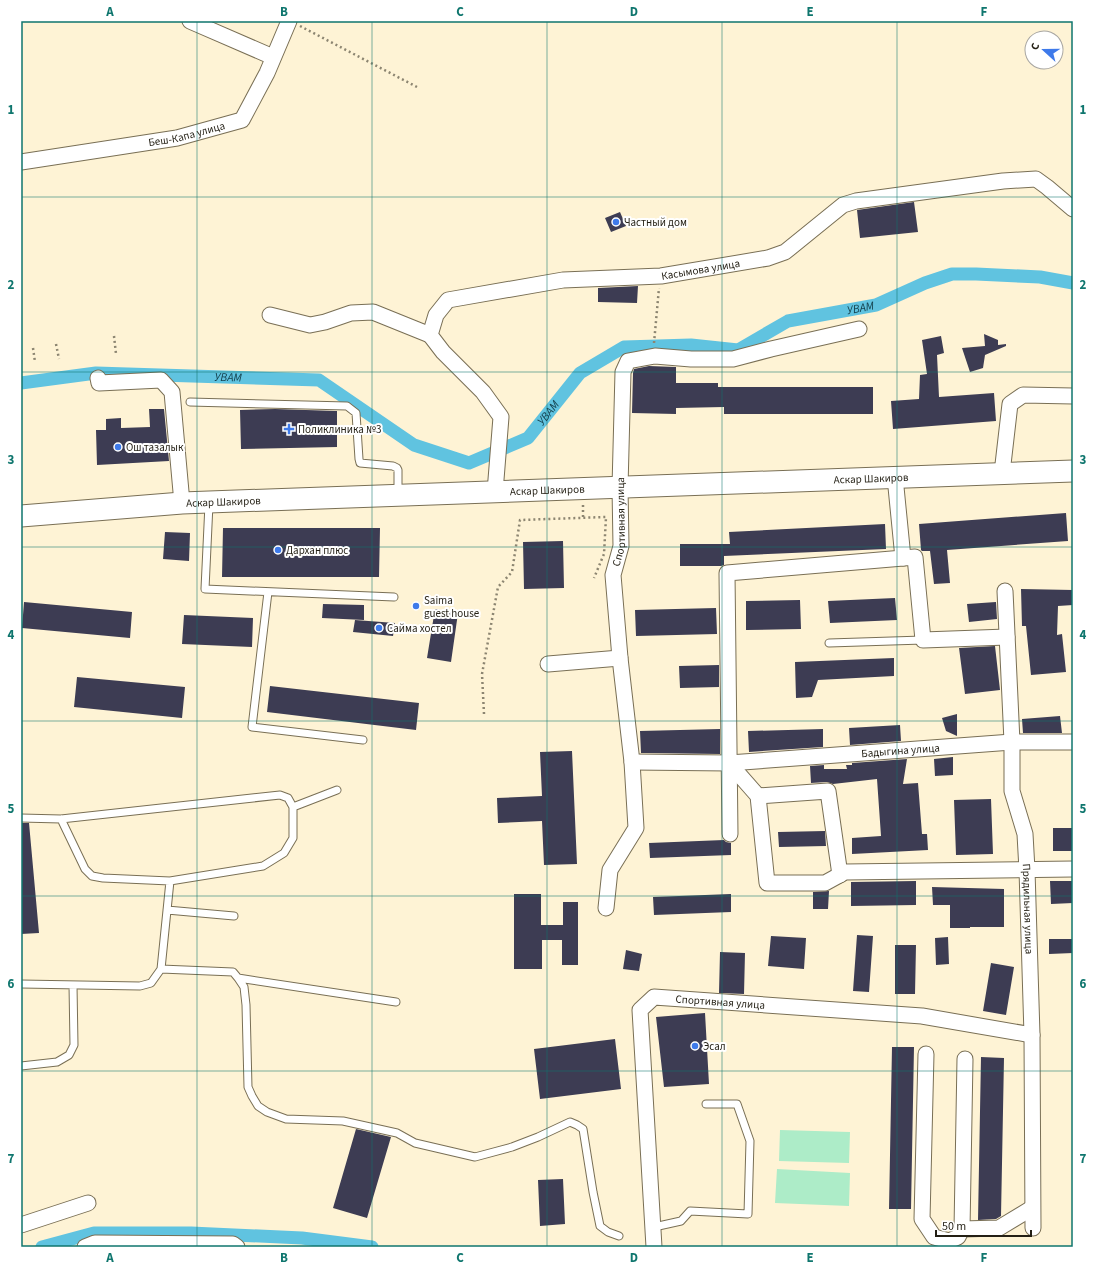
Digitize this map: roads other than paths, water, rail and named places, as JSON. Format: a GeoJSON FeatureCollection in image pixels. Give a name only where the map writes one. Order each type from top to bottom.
{"type":"FeatureCollection","features":[{"type":"Feature","properties":{"kind":"main road","name":"Аскар Шакиров"},"geometry":{"type":"LineString","coordinates":[[21,516],[182,503],[1073,471]]}},
{"type":"Feature","properties":{"kind":"street"},"geometry":{"type":"LineString","coordinates":[[190,21],[273,57]]}},
{"type":"Feature","properties":{"kind":"street","name":"Беш-Капа улица"},"geometry":{"type":"LineString","coordinates":[[21,162],[177,138],[242,120],[267,73],[273,57],[294,23]]}},
{"type":"Feature","properties":{"kind":"street","name":"Касымова улица"},"geometry":{"type":"LineString","coordinates":[[430,335],[436,315],[448,300],[564,280],[661,276],[768,258],[785,252],[843,205],[856,201],[1003,181],[1036,180],[1047,186],[1073,209]]}},
{"type":"Feature","properties":{"kind":"street"},"geometry":{"type":"LineString","coordinates":[[270,315],[310,325],[325,322],[351,313],[373,312],[430,335],[443,352],[483,392],[501,417],[495,492]]}},
{"type":"Feature","properties":{"kind":"street","name":"Спортивная улица"},"geometry":{"type":"LineString","coordinates":[[606,908],[610,870],[636,828],[632,762],[620,658],[613,575],[621,546],[620,487],[623,372],[628,361],[655,356],[691,359],[733,359],[859,329]]}},
{"type":"Feature","properties":{"kind":"street"},"geometry":{"type":"LineString","coordinates":[[98,378],[99,382],[161,380],[172,392],[182,503]]}},
{"type":"Feature","properties":{"kind":"street"},"geometry":{"type":"LineString","coordinates":[[1002,473],[1010,404],[1023,395],[1073,396]]}},
{"type":"Feature","properties":{"kind":"street"},"geometry":{"type":"LineString","coordinates":[[895,477],[902,558]]}},
{"type":"Feature","properties":{"kind":"street"},"geometry":{"type":"LineString","coordinates":[[730,834],[727,573],[915,557],[923,640],[1007,637]]}},
{"type":"Feature","properties":{"kind":"street","name":"Прядильная улица"},"geometry":{"type":"LineString","coordinates":[[1006,591],[1012,742],[1012,790],[1025,834],[1027,870],[1032,1035],[1033,1228]]}},
{"type":"Feature","properties":{"kind":"street"},"geometry":{"type":"LineString","coordinates":[[548,664],[620,658]]}},
{"type":"Feature","properties":{"kind":"street","name":"Бадыгина улица"},"geometry":{"type":"LineString","coordinates":[[632,762],[729,763],[1012,742],[1073,742]]}},
{"type":"Feature","properties":{"kind":"street"},"geometry":{"type":"LineString","coordinates":[[729,763],[758,796],[767,882],[825,884],[845,872],[1073,869]]}},
{"type":"Feature","properties":{"kind":"street"},"geometry":{"type":"LineString","coordinates":[[758,796],[828,791],[840,875]]}},
{"type":"Feature","properties":{"kind":"street","name":"Спортивная улица"},"geometry":{"type":"LineString","coordinates":[[654,1238],[640,1010],[654,997],[922,1016],[1032,1035]]}},
{"type":"Feature","properties":{"kind":"street"},"geometry":{"type":"LineString","coordinates":[[926,1054],[922,1219],[934,1236],[949,1241],[958,1237],[962,1229],[965,1059]]}},
{"type":"Feature","properties":{"kind":"street"},"geometry":{"type":"LineString","coordinates":[[21,1225],[88,1203]]}},
{"type":"Feature","properties":{"kind":"street"},"geometry":{"type":"LineString","coordinates":[[962,1229],[999,1228],[1032,1208]]}},
{"type":"Feature","properties":{"kind":"street"},"geometry":{"type":"LineString","coordinates":[[85,1247],[95,1243],[233,1244],[237,1247]]}},
{"type":"Feature","properties":{"kind":"lane"},"geometry":{"type":"LineString","coordinates":[[190,402],[347,406],[356,413],[360,463],[393,466],[397,468],[398,495]]}},
{"type":"Feature","properties":{"kind":"lane"},"geometry":{"type":"LineString","coordinates":[[209,502],[205,589],[394,597]]}},
{"type":"Feature","properties":{"kind":"lane"},"geometry":{"type":"LineString","coordinates":[[268,592],[252,727],[363,740]]}},
{"type":"Feature","properties":{"kind":"lane"},"geometry":{"type":"LineString","coordinates":[[829,643],[923,640]]}},
{"type":"Feature","properties":{"kind":"lane"},"geometry":{"type":"LineString","coordinates":[[293,807],[337,790]]}},
{"type":"Feature","properties":{"kind":"lane"},"geometry":{"type":"LineString","coordinates":[[21,818],[61,820],[280,795],[288,798],[293,807],[293,838],[284,853],[263,866],[170,881],[103,878],[92,876],[85,869],[61,820]]}},
{"type":"Feature","properties":{"kind":"lane"},"geometry":{"type":"LineString","coordinates":[[21,984],[140,986],[151,983],[161,969],[170,881]]}},
{"type":"Feature","properties":{"kind":"lane"},"geometry":{"type":"LineString","coordinates":[[167,910],[234,916]]}},
{"type":"Feature","properties":{"kind":"lane"},"geometry":{"type":"LineString","coordinates":[[161,969],[233,972],[238,978],[244,987],[246,1005],[248,1086],[258,1106],[267,1112],[286,1119],[343,1121],[397,1133],[415,1143],[475,1157],[512,1147],[570,1122],[577,1125],[583,1129],[600,1226],[608,1232],[618,1236]]}},
{"type":"Feature","properties":{"kind":"lane"},"geometry":{"type":"LineString","coordinates":[[238,978],[396,1002]]}},
{"type":"Feature","properties":{"kind":"lane"},"geometry":{"type":"LineString","coordinates":[[21,1066],[57,1062],[69,1055],[74,1045],[73,985]]}},
{"type":"Feature","properties":{"kind":"lane"},"geometry":{"type":"LineString","coordinates":[[654,1238],[681,1221],[690,1211],[748,1214],[750,1141],[737,1104],[706,1104]]}},
{"type":"Feature","properties":{"kind":"waterway","name":"УВАМ"},"geometry":{"type":"LineString","coordinates":[[21,383],[96,373],[319,380],[414,445],[469,463],[528,438],[580,373],[624,347],[691,345],[738,350],[788,321],[876,305],[925,283],[952,274],[1040,277],[1073,283]]}},
{"type":"Feature","properties":{"kind":"waterway"},"geometry":{"type":"LineString","coordinates":[[42,1247],[94,1233],[191,1233],[302,1238],[372,1247]]}},
{"type":"Feature","properties":{"kind":"place","name":"Частный дом"},"geometry":{"type":"Point","coordinates":[616,222]}},
{"type":"Feature","properties":{"kind":"place","name":"Поликлиника №3"},"geometry":{"type":"Point","coordinates":[289,429]}},
{"type":"Feature","properties":{"kind":"place","name":"Ош тазалык"},"geometry":{"type":"Point","coordinates":[118,447]}},
{"type":"Feature","properties":{"kind":"place","name":"Дархан плюс"},"geometry":{"type":"Point","coordinates":[278,550]}},
{"type":"Feature","properties":{"kind":"place","name":"Saima guest house"},"geometry":{"type":"Point","coordinates":[416,606]}},
{"type":"Feature","properties":{"kind":"place","name":"Сайма хостел"},"geometry":{"type":"Point","coordinates":[379,628]}},
{"type":"Feature","properties":{"kind":"place","name":"Эсал"},"geometry":{"type":"Point","coordinates":[695,1046]}}]}
